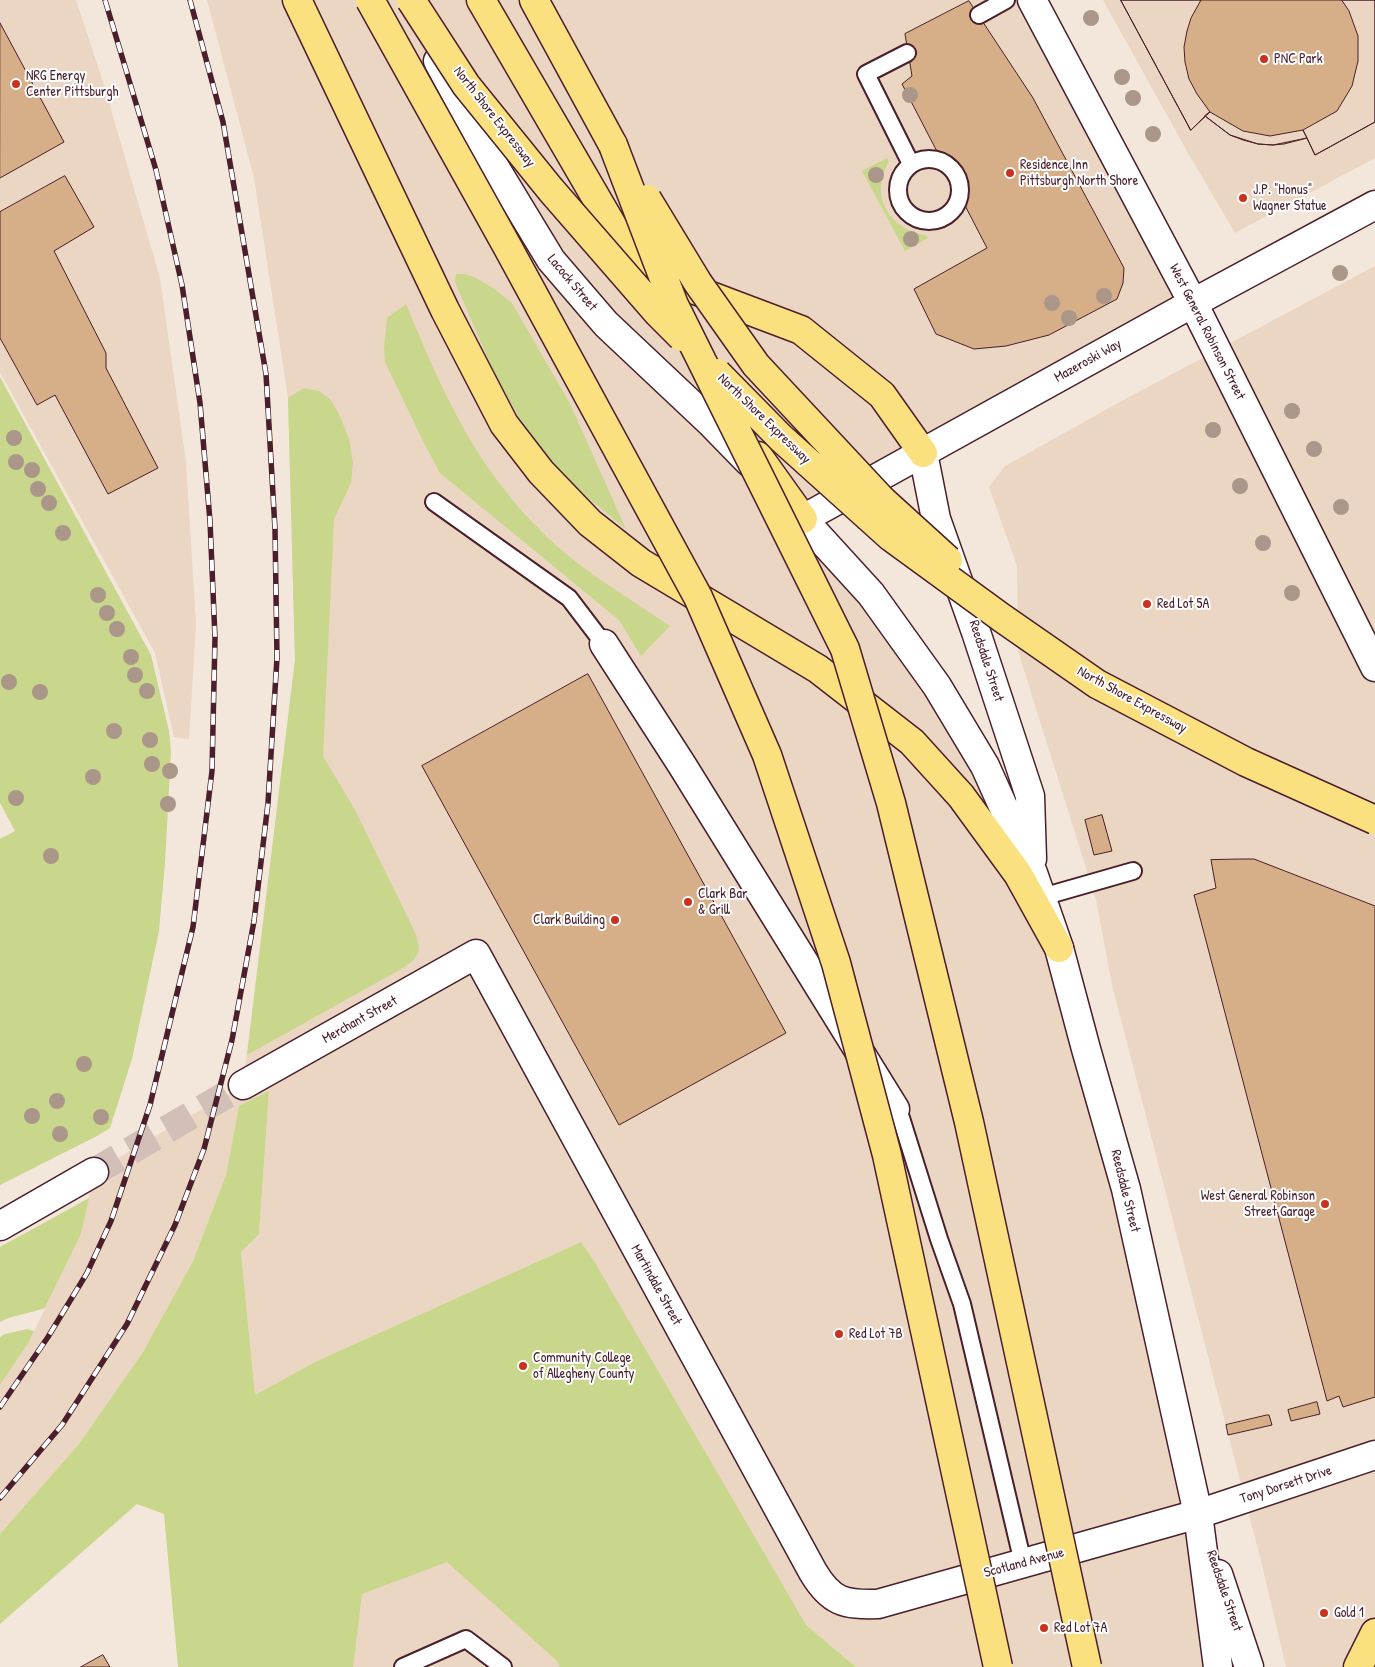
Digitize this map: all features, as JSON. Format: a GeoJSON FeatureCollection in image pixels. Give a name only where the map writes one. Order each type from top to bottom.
{"type":"FeatureCollection","features":[{"type":"Feature","properties":{"kind":"highway"},"geometry":{"type":"LineString","coordinates":[[297,0],[445,310],[504,424],[541,472],[590,523],[641,563],[818,669],[912,742],[961,796],[1018,874],[1059,948]]}},
{"type":"Feature","properties":{"kind":"highway"},"geometry":{"type":"LineString","coordinates":[[370,0],[507,246],[698,598],[767,755],[836,962],[887,1155],[998,1667]]}},
{"type":"Feature","properties":{"kind":"highway","name":"North Shore Expressway"},"geometry":{"type":"LineString","coordinates":[[411,0],[466,85],[551,190],[658,313],[781,438],[890,537],[1097,684],[1246,762],[1375,822]]}},
{"type":"Feature","properties":{"kind":"highway"},"geometry":{"type":"LineString","coordinates":[[481,0],[617,235],[695,364],[803,519]]}},
{"type":"Feature","properties":{"kind":"highway","name":"North Shore Expressway"},"geometry":{"type":"LineString","coordinates":[[534,0],[613,145],[698,282],[756,365],[882,500],[988,597],[1119,692],[1249,766],[1375,822]]}},
{"type":"Feature","properties":{"kind":"highway"},"geometry":{"type":"LineString","coordinates":[[613,145],[674,305],[844,649],[891,803],[969,1122],[1087,1667]]}},
{"type":"Feature","properties":{"kind":"highway"},"geometry":{"type":"LineString","coordinates":[[617,235],[695,290],[800,330],[882,395],[923,452]]}},
{"type":"Feature","properties":{"kind":"highway"},"geometry":{"type":"LineString","coordinates":[[1358,1667],[1375,1633]]}},
{"type":"Feature","properties":{"kind":"main road","name":"Lacock Street"},"geometry":{"type":"LineString","coordinates":[[405,0],[497,171],[551,260],[606,324],[710,422],[803,519]]}},
{"type":"Feature","properties":{"kind":"main road","name":"West General Robinson Street"},"geometry":{"type":"LineString","coordinates":[[1032,0],[1193,303],[1375,667]]}},
{"type":"Feature","properties":{"kind":"main road","name":"Mazeroski Way"},"geometry":{"type":"LineString","coordinates":[[803,519],[1193,303],[1375,205]]}},
{"type":"Feature","properties":{"kind":"main road","name":"Reedsdale Street"},"geometry":{"type":"LineString","coordinates":[[923,452],[936,519],[976,632],[1030,796],[1037,885]]}},
{"type":"Feature","properties":{"kind":"main road","name":"Reedsdale Street"},"geometry":{"type":"LineString","coordinates":[[803,519],[871,594],[937,686],[985,766],[1037,885],[1059,948],[1126,1189],[1198,1514],[1218,1667]]}},
{"type":"Feature","properties":{"kind":"main road"},"geometry":{"type":"LineString","coordinates":[[604,644],[682,765],[895,1109]]}},
{"type":"Feature","properties":{"kind":"main road","name":"Merchant Street"},"geometry":{"type":"LineString","coordinates":[[243,1085],[476,954]]}},
{"type":"Feature","properties":{"kind":"main road","name":"Martindale Street"},"geometry":{"type":"LineString","coordinates":[[476,954],[813,1572],[822,1587],[835,1598],[848,1604]]}},
{"type":"Feature","properties":{"kind":"main road"},"geometry":{"type":"LineString","coordinates":[[0,1226],[94,1172]]}},
{"type":"Feature","properties":{"kind":"main road","name":"Tony Dorsett Drive"},"geometry":{"type":"LineString","coordinates":[[1198,1514],[1375,1455]]}},
{"type":"Feature","properties":{"kind":"main road","name":"Reedsdale Street"},"geometry":{"type":"LineString","coordinates":[[1198,1514],[1249,1667]]}},
{"type":"Feature","properties":{"kind":"main road","name":"Scotland Avenue"},"geometry":{"type":"LineString","coordinates":[[848,1604],[878,1604],[1198,1514]]}},
{"type":"Feature","properties":{"kind":"lane"},"geometry":{"type":"LineString","coordinates":[[978,15],[1006,0]]}},
{"type":"Feature","properties":{"kind":"lane"},"geometry":{"type":"LineString","coordinates":[[908,53],[866,74],[911,164]]}},
{"type":"Feature","properties":{"kind":"lane"},"geometry":{"type":"LineString","coordinates":[[434,502],[569,598],[604,644]]}},
{"type":"Feature","properties":{"kind":"lane"},"geometry":{"type":"LineString","coordinates":[[1037,885],[1132,872]]}},
{"type":"Feature","properties":{"kind":"lane"},"geometry":{"type":"LineString","coordinates":[[895,1109],[901,1118],[939,1239],[962,1304],[1024,1563]]}},
{"type":"Feature","properties":{"kind":"lane"},"geometry":{"type":"LineString","coordinates":[[403,1667],[466,1639],[502,1667]]}},
{"type":"Feature","properties":{"kind":"shaded area"},"geometry":{"type":"Polygon","coordinates":[[[0,0],[76,0],[104,85],[160,278],[186,462],[196,624],[189,739],[174,737],[155,653],[0,372],[0,0]]]}},
{"type":"Feature","properties":{"kind":"shaded area"},"geometry":{"type":"Polygon","coordinates":[[[207,0],[1032,0],[1193,303],[803,519],[937,686],[1059,948],[1218,1667],[856,1667],[807,1626],[830,1667],[204,1667],[594,1261],[581,1242],[315,1362],[255,1395],[241,1252],[259,1233],[269,1091],[239,1106],[226,1175],[193,1261],[143,1352],[79,1444],[0,1534],[0,1385],[29,1342],[81,1234],[94,1172],[243,1085],[295,660],[288,398],[254,178],[207,0]]]}},
{"type":"Feature","properties":{"kind":"shaded area","name":"PNC Park"},"geometry":{"type":"Polygon","coordinates":[[[1103,0],[1375,0],[1375,158],[1235,233],[1103,0]]]}},
{"type":"Feature","properties":{"kind":"shaded area"},"geometry":{"type":"Polygon","coordinates":[[[1375,266],[1375,1667],[1286,1667],[1262,1565],[1112,985],[1096,900],[1018,651],[1017,566],[989,487],[1005,466],[1129,397],[1375,266]]]}},
{"type":"Feature","properties":{"kind":"green space"},"geometry":{"type":"Polygon","coordinates":[[[887,158],[889,161],[881,185],[884,206],[901,226],[926,235],[928,238],[905,251],[862,171],[887,158]]]}},
{"type":"Feature","properties":{"kind":"green space"},"geometry":{"type":"Polygon","coordinates":[[[456,274],[474,277],[493,288],[512,303],[569,402],[626,529],[557,469],[518,416],[493,370],[455,282],[456,274]]]}},
{"type":"Feature","properties":{"kind":"green space"},"geometry":{"type":"Polygon","coordinates":[[[406,304],[447,397],[463,427],[498,482],[558,547],[605,583],[670,626],[641,656],[619,620],[440,473],[385,362],[384,348],[387,318],[406,304]]]}},
{"type":"Feature","properties":{"kind":"green space"},"geometry":{"type":"Polygon","coordinates":[[[0,377],[151,655],[169,731],[171,752],[159,931],[132,1059],[110,1128],[0,1185],[0,839],[15,831],[0,803],[0,377]]]}},
{"type":"Feature","properties":{"kind":"green space"},"geometry":{"type":"Polygon","coordinates":[[[304,388],[319,391],[330,399],[340,416],[349,439],[353,462],[351,483],[334,519],[323,756],[355,810],[413,928],[419,947],[413,960],[401,969],[247,1055],[295,660],[288,398],[304,388]]]}},
{"type":"Feature","properties":{"kind":"green space","name":"Community College of Allegheny County"},"geometry":{"type":"Polygon","coordinates":[[[269,1091],[259,1234],[241,1252],[255,1395],[315,1362],[581,1242],[594,1261],[806,1625],[856,1667],[560,1667],[556,1660],[447,1562],[362,1594],[353,1667],[178,1667],[164,1514],[137,1504],[0,1624],[0,1534],[79,1444],[143,1352],[193,1261],[226,1175],[239,1106],[269,1091]]]}},
{"type":"Feature","properties":{"kind":"green space"},"geometry":{"type":"Polygon","coordinates":[[[89,1198],[81,1234],[45,1308],[11,1317],[0,1322],[0,1247],[89,1198]]]}},
{"type":"Feature","properties":{"kind":"green space"},"geometry":{"type":"Polygon","coordinates":[[[27,1329],[34,1331],[29,1342],[0,1385],[0,1337],[27,1329]]]}},
{"type":"Feature","properties":{"kind":"building","name":"PNC Park"},"geometry":{"type":"Polygon","coordinates":[[[1121,0],[1375,0],[1375,122],[1315,155],[1307,138],[1284,144],[1258,144],[1230,135],[1205,116],[1191,130],[1121,0]]]}},
{"type":"Feature","properties":{"kind":"building"},"geometry":{"type":"Polygon","coordinates":[[[1121,0],[1201,0],[1191,18],[1187,31],[1184,47],[1185,62],[1189,79],[1210,112],[1191,130],[1121,0]]]}},
{"type":"Feature","properties":{"kind":"building"},"geometry":{"type":"Polygon","coordinates":[[[1342,0],[1375,0],[1375,122],[1315,155],[1303,130],[1337,111],[1352,86],[1358,61],[1358,36],[1349,11],[1342,0]]]}},
{"type":"Feature","properties":{"kind":"building","name":"Residence Inn Pittsburgh North Shore"},"geometry":{"type":"Polygon","coordinates":[[[969,1],[1033,98],[1124,268],[1123,283],[1117,299],[1049,335],[1006,346],[974,349],[936,334],[914,289],[987,248],[902,84],[912,76],[905,34],[969,1]]]}},
{"type":"Feature","properties":{"kind":"building","name":"NRG Energy Center Pittsburgh"},"geometry":{"type":"Polygon","coordinates":[[[0,23],[64,142],[0,178],[0,23]]]}},
{"type":"Feature","properties":{"kind":"building"},"geometry":{"type":"Polygon","coordinates":[[[1210,112],[1243,131],[1270,136],[1303,130],[1307,138],[1273,145],[1243,140],[1230,135],[1205,116],[1210,112]]]}},
{"type":"Feature","properties":{"kind":"building"},"geometry":{"type":"Polygon","coordinates":[[[65,176],[94,227],[54,251],[106,353],[106,368],[158,468],[108,494],[55,395],[37,405],[0,338],[0,212],[65,176]]]}},
{"type":"Feature","properties":{"kind":"building","name":"Clark Building"},"geometry":{"type":"Polygon","coordinates":[[[588,674],[786,1033],[619,1125],[422,766],[588,674]]]}},
{"type":"Feature","properties":{"kind":"building"},"geometry":{"type":"Polygon","coordinates":[[[1102,815],[1112,851],[1094,855],[1085,820],[1102,815]]]}},
{"type":"Feature","properties":{"kind":"building","name":"West General Robinson Street Garage"},"geometry":{"type":"Polygon","coordinates":[[[1254,859],[1375,906],[1375,1397],[1343,1407],[1339,1396],[1327,1401],[1194,895],[1216,888],[1211,860],[1254,859]]]}},
{"type":"Feature","properties":{"kind":"building"},"geometry":{"type":"Polygon","coordinates":[[[1317,1402],[1320,1414],[1291,1421],[1288,1410],[1317,1402]]]}},
{"type":"Feature","properties":{"kind":"building"},"geometry":{"type":"Polygon","coordinates":[[[1269,1415],[1272,1425],[1228,1435],[1226,1425],[1269,1415]]]}},
{"type":"Feature","properties":{"kind":"building"},"geometry":{"type":"Polygon","coordinates":[[[103,1655],[110,1667],[81,1667],[103,1655]]]}},
{"type":"Feature","properties":{"kind":"tunnel"},"geometry":{"type":"LineString","coordinates":[[94,1172],[243,1085]]}},
{"type":"Feature","properties":{"kind":"railway"},"geometry":{"type":"LineString","coordinates":[[0,1407],[48,1337],[87,1273],[111,1221],[150,1105],[193,927],[212,771],[215,638],[210,521],[200,403],[182,285],[156,170],[105,0]]}},
{"type":"Feature","properties":{"kind":"railway"},"geometry":{"type":"LineString","coordinates":[[0,1498],[62,1425],[127,1324],[175,1225],[204,1149],[232,1040],[254,921],[268,803],[277,658],[275,529],[266,374],[223,122],[190,0]]}},
{"type":"Feature","properties":{"kind":"place","name":"PNC Park"},"geometry":{"type":"Point","coordinates":[1264,59]}},
{"type":"Feature","properties":{"kind":"place","name":"NRG Energy Center Pittsburgh"},"geometry":{"type":"Point","coordinates":[16,84]}},
{"type":"Feature","properties":{"kind":"place","name":"Residence Inn Pittsburgh North Shore"},"geometry":{"type":"Point","coordinates":[1010,173]}},
{"type":"Feature","properties":{"kind":"place","name":"J.P. \"Honus\" Wagner Statue"},"geometry":{"type":"Point","coordinates":[1243,198]}},
{"type":"Feature","properties":{"kind":"place","name":"Red Lot 5A"},"geometry":{"type":"Point","coordinates":[1147,604]}},
{"type":"Feature","properties":{"kind":"place","name":"Clark Bar & Grill"},"geometry":{"type":"Point","coordinates":[688,902]}},
{"type":"Feature","properties":{"kind":"place","name":"Clark Building"},"geometry":{"type":"Point","coordinates":[615,920]}},
{"type":"Feature","properties":{"kind":"place","name":"West General Robinson Street Garage"},"geometry":{"type":"Point","coordinates":[1325,1204]}},
{"type":"Feature","properties":{"kind":"place","name":"Red Lot 7B"},"geometry":{"type":"Point","coordinates":[839,1334]}},
{"type":"Feature","properties":{"kind":"place","name":"Community College of Allegheny County"},"geometry":{"type":"Point","coordinates":[523,1366]}},
{"type":"Feature","properties":{"kind":"place","name":"Gold 1"},"geometry":{"type":"Point","coordinates":[1324,1613]}},
{"type":"Feature","properties":{"kind":"place","name":"Red Lot 7A"},"geometry":{"type":"Point","coordinates":[1044,1628]}}]}
